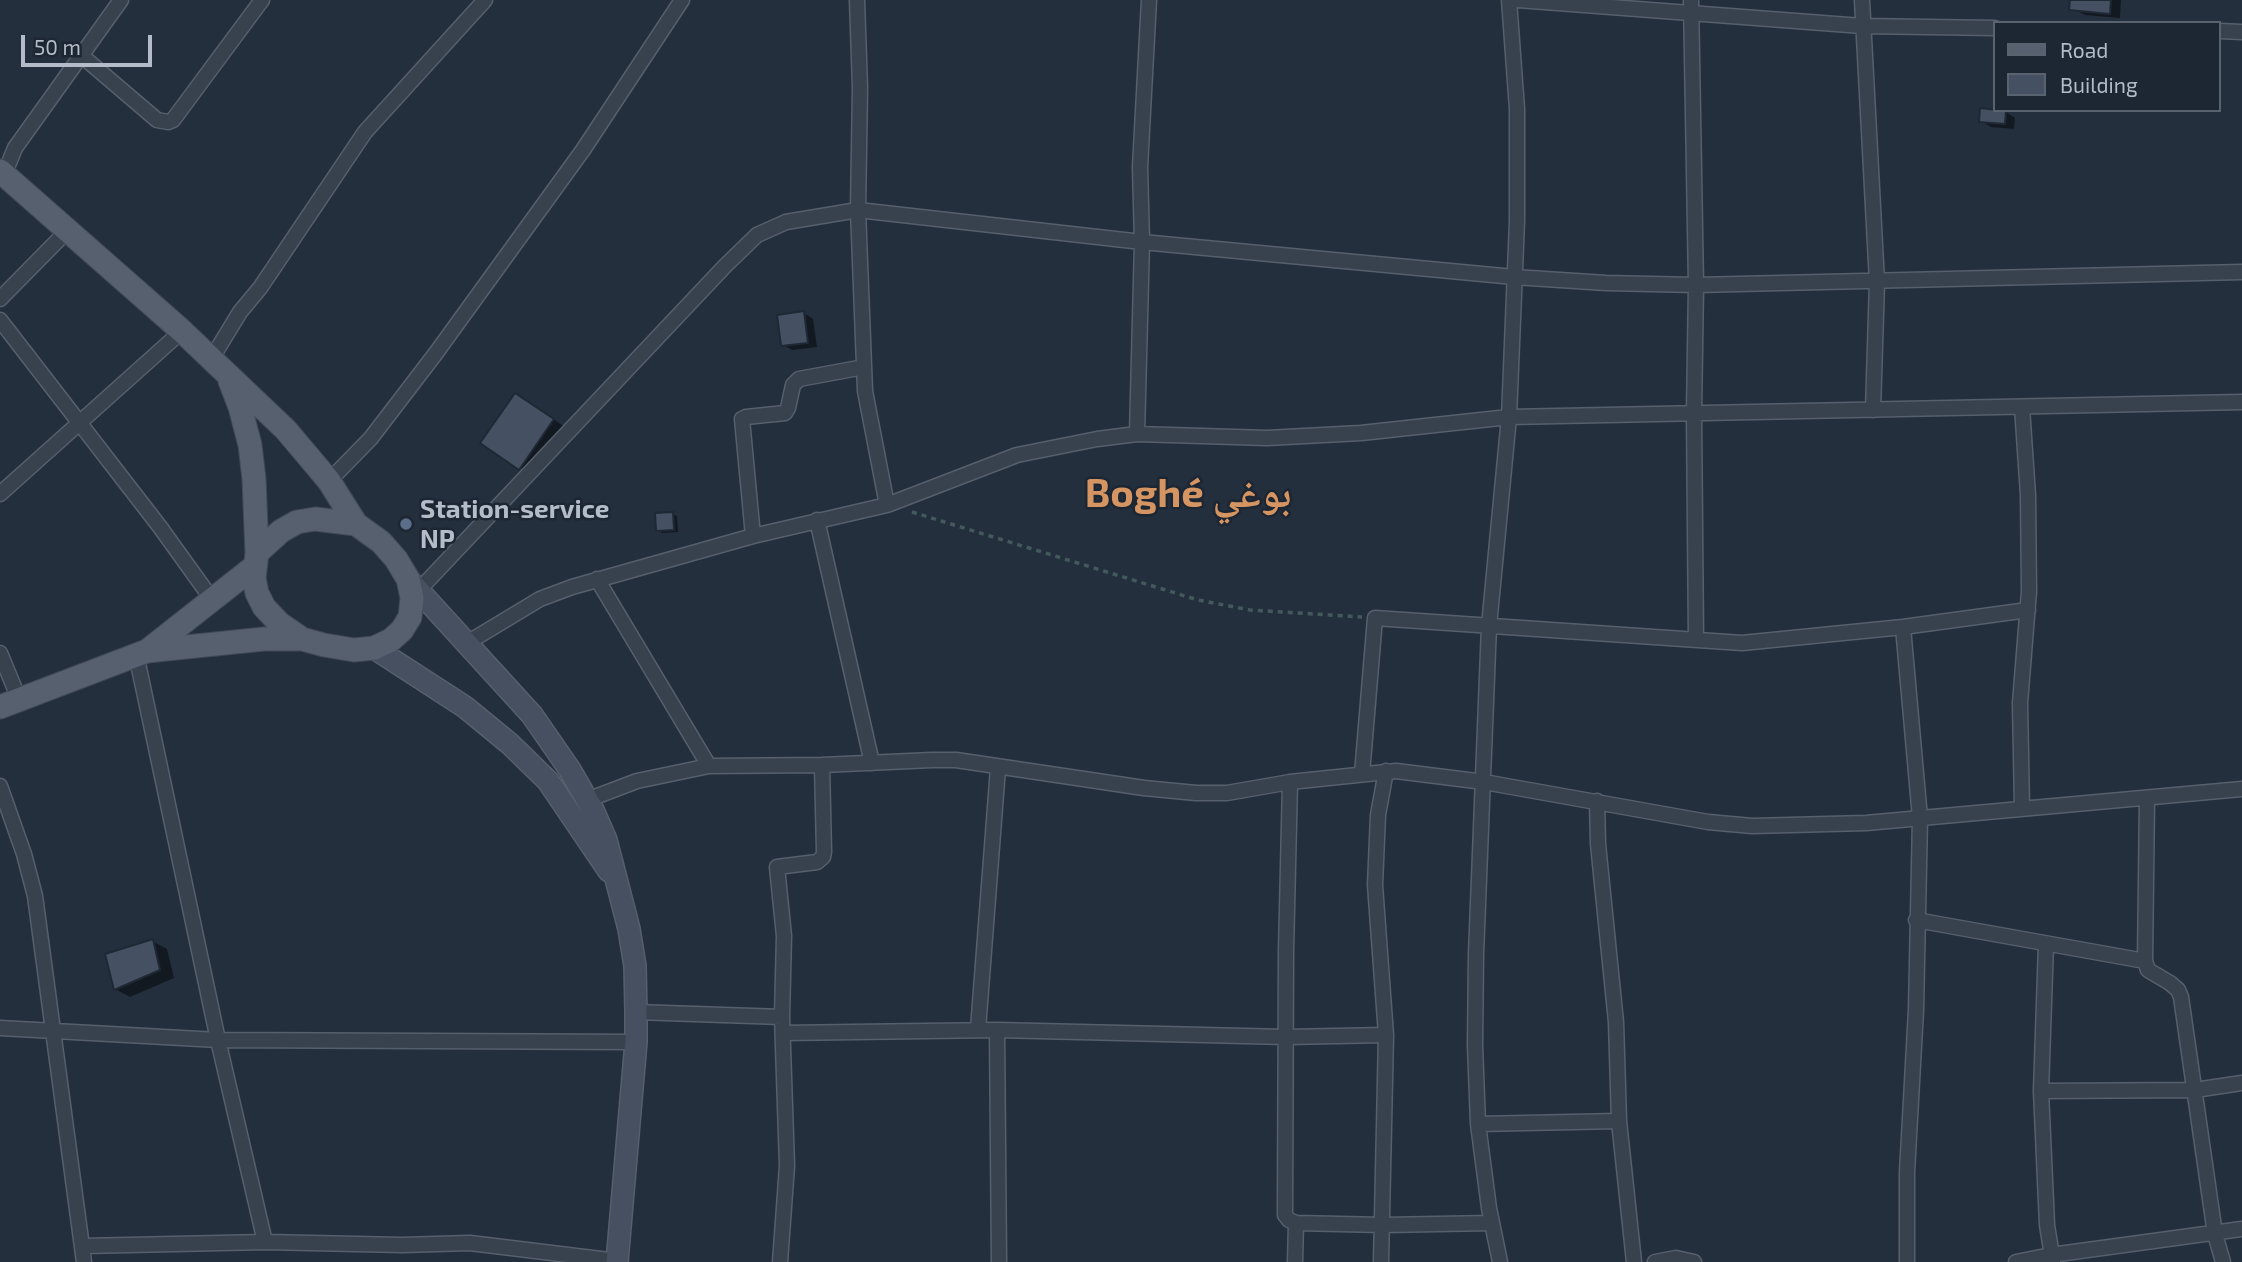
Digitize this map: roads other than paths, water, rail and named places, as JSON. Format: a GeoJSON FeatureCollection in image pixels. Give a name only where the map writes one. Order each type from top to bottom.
{"type":"FeatureCollection","features":[{"type":"Feature","properties":{"kind":"main road"},"geometry":{"type":"LineString","coordinates":[[2,173],[183,331],[286,430],[329,481],[356,524],[381,542],[413,584],[410,617],[402,630],[391,640],[374,648],[354,650],[302,639],[264,639],[141,653],[10,703]]}},
{"type":"Feature","properties":{"kind":"main road"},"geometry":{"type":"LineString","coordinates":[[220,367],[240,407],[250,445],[254,479],[254,578],[257,593],[264,607],[279,623],[302,639]]}},
{"type":"Feature","properties":{"kind":"main road"},"geometry":{"type":"LineString","coordinates":[[141,653],[191,617],[256,559],[268,541],[297,522],[315,519],[356,524]]}},
{"type":"Feature","properties":{"kind":"street"},"geometry":{"type":"LineString","coordinates":[[2,173],[15,148],[121,0]]}},
{"type":"Feature","properties":{"kind":"street"},"geometry":{"type":"LineString","coordinates":[[82,56],[157,120],[168,122],[173,120],[262,0]]}},
{"type":"Feature","properties":{"kind":"street"},"geometry":{"type":"LineString","coordinates":[[220,367],[240,312],[260,288],[365,132],[485,0]]}},
{"type":"Feature","properties":{"kind":"street"},"geometry":{"type":"LineString","coordinates":[[329,481],[371,438],[436,353],[583,150],[682,0]]}},
{"type":"Feature","properties":{"kind":"street"},"geometry":{"type":"LineString","coordinates":[[857,0],[860,88],[858,210],[865,391],[887,505]]}},
{"type":"Feature","properties":{"kind":"street"},"geometry":{"type":"LineString","coordinates":[[1137,433],[1142,242],[1140,167],[1149,0]]}},
{"type":"Feature","properties":{"kind":"street"},"geometry":{"type":"LineString","coordinates":[[1500,1262],[1478,1124],[1475,1045],[1489,626],[1509,418],[1517,221],[1517,109],[1508,0]]}},
{"type":"Feature","properties":{"kind":"street"},"geometry":{"type":"LineString","coordinates":[[1517,0],[1691,7],[1862,26],[1994,28]]}},
{"type":"Feature","properties":{"kind":"street"},"geometry":{"type":"LineString","coordinates":[[1863,0],[1862,26],[1877,282],[1873,410]]}},
{"type":"Feature","properties":{"kind":"street"},"geometry":{"type":"LineString","coordinates":[[1691,7],[1696,285],[1696,640]]}},
{"type":"Feature","properties":{"kind":"street"},"geometry":{"type":"LineString","coordinates":[[2221,32],[2242,32]]}},
{"type":"Feature","properties":{"kind":"street"},"geometry":{"type":"LineString","coordinates":[[83,1246],[265,1242],[402,1245],[470,1243],[617,1261],[636,1042],[635,966],[629,929],[606,841],[570,770],[532,716],[413,584],[757,235],[786,222],[858,210],[1142,242],[1514,277],[1606,283],[1696,285],[1877,282],[2242,272]]}},
{"type":"Feature","properties":{"kind":"street"},"geometry":{"type":"LineString","coordinates":[[0,299],[68,230]]}},
{"type":"Feature","properties":{"kind":"street"},"geometry":{"type":"LineString","coordinates":[[0,320],[160,527],[211,598]]}},
{"type":"Feature","properties":{"kind":"street"},"geometry":{"type":"LineString","coordinates":[[0,494],[183,331]]}},
{"type":"Feature","properties":{"kind":"street"},"geometry":{"type":"LineString","coordinates":[[752,536],[742,419],[785,413],[793,385],[799,379],[864,367]]}},
{"type":"Feature","properties":{"kind":"street"},"geometry":{"type":"LineString","coordinates":[[467,643],[540,599],[597,579],[752,536],[887,505],[1017,455],[1137,433],[1267,438],[1361,433],[1509,418],[2242,402]]}},
{"type":"Feature","properties":{"kind":"street"},"geometry":{"type":"LineString","coordinates":[[2021,808],[2020,704],[2028,610],[2028,495],[2022,407]]}},
{"type":"Feature","properties":{"kind":"street"},"geometry":{"type":"LineString","coordinates":[[817,520],[872,763]]}},
{"type":"Feature","properties":{"kind":"street"},"geometry":{"type":"LineString","coordinates":[[597,579],[709,766]]}},
{"type":"Feature","properties":{"kind":"street"},"geometry":{"type":"LineString","coordinates":[[1362,774],[1375,618],[1762,642],[2028,610]]}},
{"type":"Feature","properties":{"kind":"street"},"geometry":{"type":"LineString","coordinates":[[1903,627],[1920,818],[1916,1010],[1907,1171],[1907,1262]]}},
{"type":"Feature","properties":{"kind":"street"},"geometry":{"type":"LineString","coordinates":[[374,648],[466,707],[548,781],[617,885]]}},
{"type":"Feature","properties":{"kind":"street"},"geometry":{"type":"LineString","coordinates":[[0,653],[10,703]]}},
{"type":"Feature","properties":{"kind":"street"},"geometry":{"type":"LineString","coordinates":[[141,653],[218,1040],[265,1242]]}},
{"type":"Feature","properties":{"kind":"street"},"geometry":{"type":"LineString","coordinates":[[587,800],[637,781],[709,766],[822,765],[909,760],[956,760],[998,768],[1196,793],[1227,793],[1290,782],[1386,771],[1484,782],[1708,822],[1752,826],[1866,824],[2242,789]]}},
{"type":"Feature","properties":{"kind":"street"},"geometry":{"type":"LineString","coordinates":[[780,1262],[787,1167],[782,1017],[784,936],[777,867],[817,862],[823,857],[822,765]]}},
{"type":"Feature","properties":{"kind":"street"},"geometry":{"type":"LineString","coordinates":[[978,1029],[998,768]]}},
{"type":"Feature","properties":{"kind":"street"},"geometry":{"type":"LineString","coordinates":[[1381,1262],[1386,1035],[1375,885],[1378,815],[1386,771]]}},
{"type":"Feature","properties":{"kind":"street"},"geometry":{"type":"LineString","coordinates":[[1290,782],[1285,1214],[1289,1220],[1296,1223],[1492,1223]]}},
{"type":"Feature","properties":{"kind":"street"},"geometry":{"type":"LineString","coordinates":[[0,786],[24,854],[35,896],[84,1262]]}},
{"type":"Feature","properties":{"kind":"street"},"geometry":{"type":"LineString","coordinates":[[2147,799],[2145,961],[2148,970],[2170,983],[2178,990],[2180,997],[2216,1234],[2223,1262]]}},
{"type":"Feature","properties":{"kind":"street"},"geometry":{"type":"LineString","coordinates":[[1597,801],[1598,844],[1616,1021],[1619,1121],[1634,1262]]}},
{"type":"Feature","properties":{"kind":"street"},"geometry":{"type":"LineString","coordinates":[[1916,920],[2145,961]]}},
{"type":"Feature","properties":{"kind":"street"},"geometry":{"type":"LineString","coordinates":[[2046,944],[2041,1091],[2047,1225],[2052,1258]]}},
{"type":"Feature","properties":{"kind":"street"},"geometry":{"type":"LineString","coordinates":[[636,1012],[782,1017]]}},
{"type":"Feature","properties":{"kind":"street"},"geometry":{"type":"LineString","coordinates":[[0,1028],[218,1040],[636,1042]]}},
{"type":"Feature","properties":{"kind":"street"},"geometry":{"type":"LineString","coordinates":[[783,1033],[978,1029],[1286,1037],[1386,1035]]}},
{"type":"Feature","properties":{"kind":"street"},"geometry":{"type":"LineString","coordinates":[[997,1030],[999,1262]]}},
{"type":"Feature","properties":{"kind":"street"},"geometry":{"type":"LineString","coordinates":[[2041,1091],[2195,1090],[2242,1083]]}},
{"type":"Feature","properties":{"kind":"street"},"geometry":{"type":"LineString","coordinates":[[1478,1124],[1619,1121]]}},
{"type":"Feature","properties":{"kind":"street"},"geometry":{"type":"LineString","coordinates":[[1295,1262],[1296,1223]]}},
{"type":"Feature","properties":{"kind":"street"},"geometry":{"type":"LineString","coordinates":[[2016,1262],[2242,1229]]}},
{"type":"Feature","properties":{"kind":"street"},"geometry":{"type":"LineString","coordinates":[[1655,1262],[1676,1258],[1694,1262]]}},
{"type":"Feature","properties":{"kind":"place","name":"Station-service NP"},"geometry":{"type":"Point","coordinates":[406,524]}},
{"type":"Feature","properties":{"kind":"district","name":"Boghé بوغي"},"geometry":{"type":"Point","coordinates":[1188,494]}}]}
